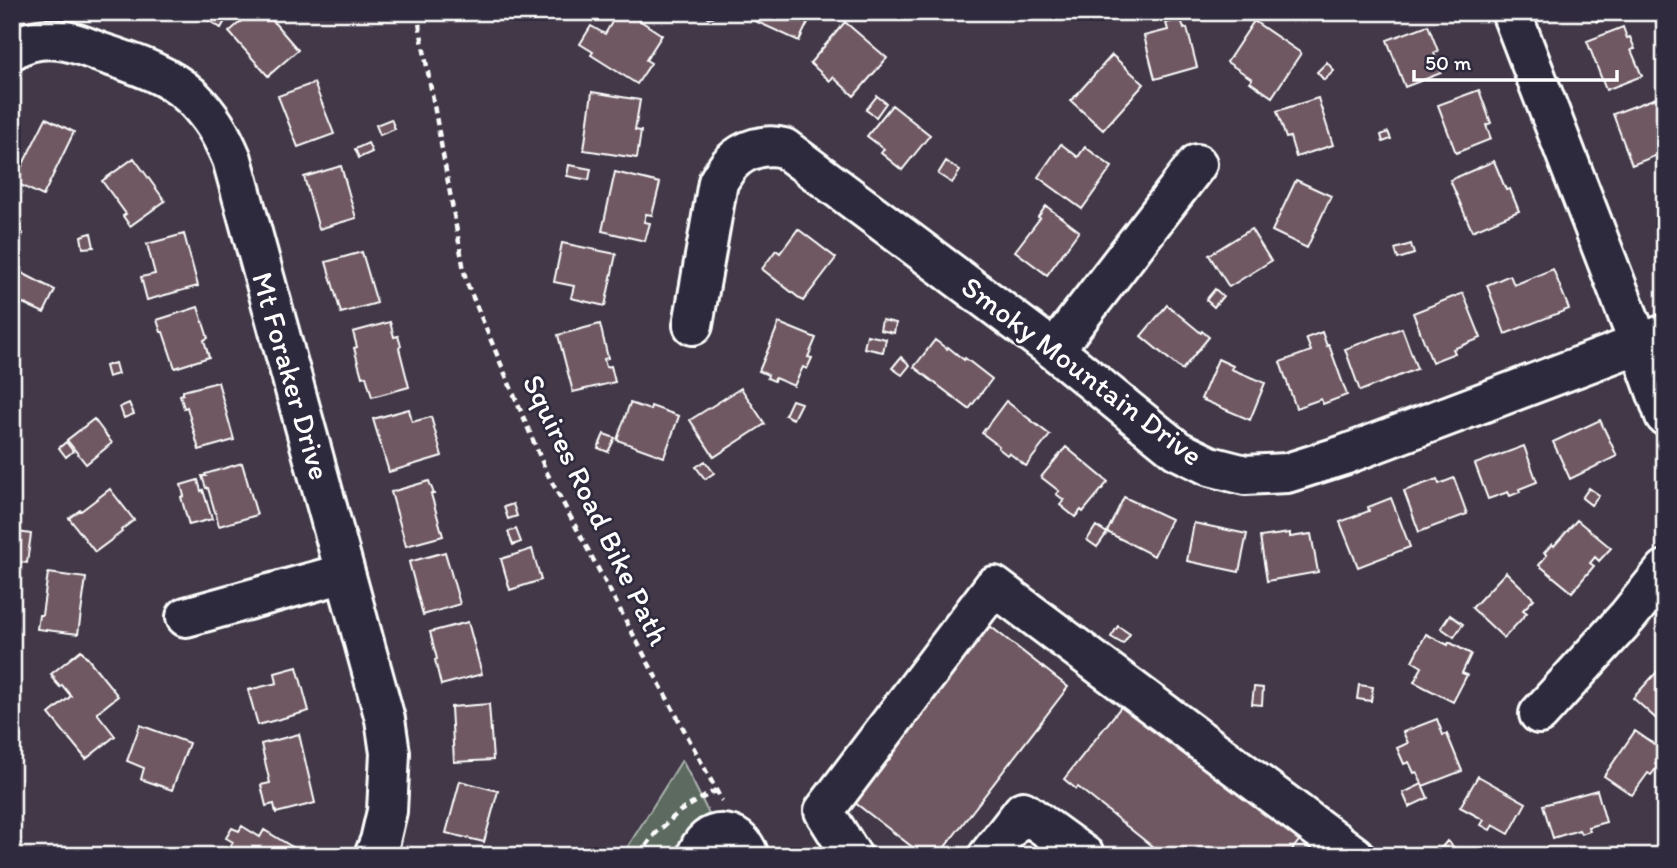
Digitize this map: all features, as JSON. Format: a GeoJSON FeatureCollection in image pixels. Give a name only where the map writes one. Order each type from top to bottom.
{"type":"FeatureCollection","features":[{"type":"Feature","properties":{"kind":"street"},"geometry":{"type":"LineString","coordinates":[[1511,12],[1652,339],[1665,416]]}},
{"type":"Feature","properties":{"kind":"street","name":"Mt Foraker Drive"},"geometry":{"type":"LineString","coordinates":[[12,50],[31,41],[58,40],[142,67],[170,81],[189,95],[221,133],[232,159],[385,719],[390,753],[387,811],[374,856]]}},
{"type":"Feature","properties":{"kind":"street","name":"Smoky Mountain Drive"},"geometry":{"type":"LineString","coordinates":[[694,325],[718,182],[731,162],[760,146],[776,145],[784,148],[1054,350],[1177,450],[1210,466],[1244,475],[1287,473],[1344,456],[1652,339]]}},
{"type":"Feature","properties":{"kind":"street"},"geometry":{"type":"LineString","coordinates":[[1054,350],[1197,164]]}},
{"type":"Feature","properties":{"kind":"street"},"geometry":{"type":"LineString","coordinates":[[1539,714],[1628,616],[1665,570]]}},
{"type":"Feature","properties":{"kind":"street"},"geometry":{"type":"LineString","coordinates":[[186,617],[345,573]]}},
{"type":"Feature","properties":{"kind":"street"},"geometry":{"type":"LineString","coordinates":[[852,856],[824,811],[994,586],[1331,849]]}},
{"type":"Feature","properties":{"kind":"street"},"geometry":{"type":"LineString","coordinates":[[988,856],[1023,811],[1085,856]]}},
{"type":"Feature","properties":{"kind":"street"},"geometry":{"type":"LineString","coordinates":[[697,856],[703,843],[717,834],[733,836],[740,840],[748,853]]}},
{"type":"Feature","properties":{"kind":"path","name":"Squires Road Bike Path"},"geometry":{"type":"LineString","coordinates":[[417,12],[466,282],[546,471],[748,853]]}},
{"type":"Feature","properties":{"kind":"path"},"geometry":{"type":"LineString","coordinates":[[639,856],[655,834],[680,811],[716,790]]}},
{"type":"Feature","properties":{"kind":"green space"},"geometry":{"type":"Polygon","coordinates":[[[682,760],[730,856],[622,856],[682,760]]]}},
{"type":"Feature","properties":{"kind":"building"},"geometry":{"type":"Polygon","coordinates":[[[230,12],[221,28],[198,14],[230,12]]]}},
{"type":"Feature","properties":{"kind":"building"},"geometry":{"type":"Polygon","coordinates":[[[251,12],[265,12],[298,50],[268,76],[229,32],[251,12]]]}},
{"type":"Feature","properties":{"kind":"building"},"geometry":{"type":"Polygon","coordinates":[[[618,12],[627,12],[662,35],[646,60],[651,63],[637,84],[591,55],[593,52],[580,44],[591,26],[605,34],[618,12]]]}},
{"type":"Feature","properties":{"kind":"building"},"geometry":{"type":"Polygon","coordinates":[[[686,12],[706,12],[688,17],[686,12]]]}},
{"type":"Feature","properties":{"kind":"building"},"geometry":{"type":"Polygon","coordinates":[[[706,12],[731,12],[708,18],[706,12]]]}},
{"type":"Feature","properties":{"kind":"building"},"geometry":{"type":"Polygon","coordinates":[[[757,12],[813,12],[799,41],[753,20],[757,12]]]}},
{"type":"Feature","properties":{"kind":"building"},"geometry":{"type":"Polygon","coordinates":[[[1593,12],[1621,12],[1597,22],[1593,12]]]}},
{"type":"Feature","properties":{"kind":"building"},"geometry":{"type":"Polygon","coordinates":[[[1181,19],[1184,29],[1187,28],[1197,67],[1155,79],[1144,36],[1168,30],[1166,23],[1181,19]]]}},
{"type":"Feature","properties":{"kind":"building"},"geometry":{"type":"Polygon","coordinates":[[[1254,21],[1301,53],[1272,97],[1227,62],[1254,21]]]}},
{"type":"Feature","properties":{"kind":"building"},"geometry":{"type":"Polygon","coordinates":[[[845,22],[887,58],[854,96],[833,77],[830,81],[810,63],[845,22]]]}},
{"type":"Feature","properties":{"kind":"building"},"geometry":{"type":"Polygon","coordinates":[[[1428,25],[1438,51],[1434,53],[1441,73],[1405,87],[1387,40],[1428,25]]]}},
{"type":"Feature","properties":{"kind":"building"},"geometry":{"type":"Polygon","coordinates":[[[1623,27],[1635,49],[1631,50],[1642,76],[1606,90],[1587,41],[1623,27]]]}},
{"type":"Feature","properties":{"kind":"building"},"geometry":{"type":"Polygon","coordinates":[[[1112,55],[1144,84],[1103,130],[1071,101],[1112,55]]]}},
{"type":"Feature","properties":{"kind":"building"},"geometry":{"type":"Polygon","coordinates":[[[1327,62],[1334,71],[1324,80],[1317,72],[1327,62]]]}},
{"type":"Feature","properties":{"kind":"building"},"geometry":{"type":"Polygon","coordinates":[[[314,83],[334,134],[298,147],[278,96],[314,83]]]}},
{"type":"Feature","properties":{"kind":"building"},"geometry":{"type":"Polygon","coordinates":[[[1479,90],[1491,123],[1486,125],[1491,139],[1456,153],[1438,105],[1479,90]]]}},
{"type":"Feature","properties":{"kind":"building"},"geometry":{"type":"Polygon","coordinates":[[[592,92],[640,100],[635,130],[641,131],[637,158],[584,150],[592,92]]]}},
{"type":"Feature","properties":{"kind":"building"},"geometry":{"type":"Polygon","coordinates":[[[1664,95],[1665,122],[1660,124],[1665,137],[1665,152],[1632,165],[1613,114],[1664,95]]]}},
{"type":"Feature","properties":{"kind":"building"},"geometry":{"type":"Polygon","coordinates":[[[877,96],[886,103],[876,117],[866,110],[877,96]]]}},
{"type":"Feature","properties":{"kind":"building"},"geometry":{"type":"Polygon","coordinates":[[[1318,98],[1333,145],[1296,157],[1277,111],[1318,98]]]}},
{"type":"Feature","properties":{"kind":"building"},"geometry":{"type":"Polygon","coordinates":[[[892,105],[930,135],[902,170],[881,153],[884,149],[867,136],[892,105]]]}},
{"type":"Feature","properties":{"kind":"building"},"geometry":{"type":"Polygon","coordinates":[[[46,118],[74,132],[43,196],[14,182],[46,118]]]}},
{"type":"Feature","properties":{"kind":"building"},"geometry":{"type":"Polygon","coordinates":[[[391,119],[395,129],[380,135],[376,125],[391,119]]]}},
{"type":"Feature","properties":{"kind":"building"},"geometry":{"type":"Polygon","coordinates":[[[1388,132],[1391,139],[1383,142],[1381,135],[1388,132]]]}},
{"type":"Feature","properties":{"kind":"building"},"geometry":{"type":"Polygon","coordinates":[[[368,143],[372,152],[359,158],[355,149],[368,143]]]}},
{"type":"Feature","properties":{"kind":"building"},"geometry":{"type":"Polygon","coordinates":[[[1061,144],[1078,157],[1085,147],[1112,167],[1082,209],[1038,177],[1061,144]]]}},
{"type":"Feature","properties":{"kind":"building"},"geometry":{"type":"Polygon","coordinates":[[[134,158],[165,201],[130,226],[123,216],[126,214],[102,181],[134,158]]]}},
{"type":"Feature","properties":{"kind":"building"},"geometry":{"type":"Polygon","coordinates":[[[946,161],[960,171],[952,183],[938,174],[946,161]]]}},
{"type":"Feature","properties":{"kind":"building"},"geometry":{"type":"Polygon","coordinates":[[[1494,161],[1506,190],[1510,189],[1519,211],[1472,231],[1450,180],[1494,161]]]}},
{"type":"Feature","properties":{"kind":"building"},"geometry":{"type":"Polygon","coordinates":[[[569,165],[591,169],[589,180],[567,176],[569,165]]]}},
{"type":"Feature","properties":{"kind":"building"},"geometry":{"type":"Polygon","coordinates":[[[341,166],[356,218],[319,229],[304,177],[341,166]]]}},
{"type":"Feature","properties":{"kind":"building"},"geometry":{"type":"Polygon","coordinates":[[[615,172],[660,183],[652,215],[646,214],[644,222],[650,223],[645,241],[602,231],[615,172]]]}},
{"type":"Feature","properties":{"kind":"building"},"geometry":{"type":"Polygon","coordinates":[[[1296,180],[1331,196],[1307,248],[1272,231],[1296,180]]]}},
{"type":"Feature","properties":{"kind":"building"},"geometry":{"type":"Polygon","coordinates":[[[1046,206],[1079,231],[1047,275],[1015,251],[1046,206]]]}},
{"type":"Feature","properties":{"kind":"building"},"geometry":{"type":"Polygon","coordinates":[[[12,229],[23,234],[12,255],[12,229]]]}},
{"type":"Feature","properties":{"kind":"building"},"geometry":{"type":"Polygon","coordinates":[[[798,229],[836,258],[803,301],[762,269],[776,250],[780,253],[798,229]]]}},
{"type":"Feature","properties":{"kind":"building"},"geometry":{"type":"Polygon","coordinates":[[[1251,229],[1271,261],[1229,287],[1209,255],[1251,229]]]}},
{"type":"Feature","properties":{"kind":"building"},"geometry":{"type":"Polygon","coordinates":[[[91,233],[94,247],[83,248],[81,236],[91,233]]]}},
{"type":"Feature","properties":{"kind":"building"},"geometry":{"type":"Polygon","coordinates":[[[184,234],[198,286],[147,300],[141,277],[155,274],[147,244],[184,234]]]}},
{"type":"Feature","properties":{"kind":"building"},"geometry":{"type":"Polygon","coordinates":[[[562,243],[616,254],[605,306],[571,298],[574,286],[554,282],[562,243]]]}},
{"type":"Feature","properties":{"kind":"building"},"geometry":{"type":"Polygon","coordinates":[[[1411,244],[1414,254],[1398,259],[1395,249],[1411,244]]]}},
{"type":"Feature","properties":{"kind":"building"},"geometry":{"type":"Polygon","coordinates":[[[362,252],[377,303],[341,313],[326,262],[362,252]]]}},
{"type":"Feature","properties":{"kind":"building"},"geometry":{"type":"Polygon","coordinates":[[[1553,269],[1569,309],[1505,334],[1487,285],[1510,275],[1514,285],[1553,269]]]}},
{"type":"Feature","properties":{"kind":"building"},"geometry":{"type":"Polygon","coordinates":[[[22,273],[55,290],[44,313],[12,298],[12,292],[22,273]]]}},
{"type":"Feature","properties":{"kind":"building"},"geometry":{"type":"Polygon","coordinates":[[[1215,289],[1223,296],[1214,307],[1206,300],[1215,289]]]}},
{"type":"Feature","properties":{"kind":"building"},"geometry":{"type":"Polygon","coordinates":[[[1463,293],[1481,338],[1453,349],[1455,353],[1432,362],[1413,313],[1463,293]]]}},
{"type":"Feature","properties":{"kind":"building"},"geometry":{"type":"Polygon","coordinates":[[[1167,305],[1209,337],[1182,370],[1141,336],[1167,305]]]}},
{"type":"Feature","properties":{"kind":"building"},"geometry":{"type":"Polygon","coordinates":[[[198,307],[208,338],[204,340],[209,357],[175,368],[157,320],[198,307]]]}},
{"type":"Feature","properties":{"kind":"building"},"geometry":{"type":"Polygon","coordinates":[[[882,320],[896,323],[894,333],[880,330],[882,320]]]}},
{"type":"Feature","properties":{"kind":"building"},"geometry":{"type":"Polygon","coordinates":[[[390,322],[394,337],[398,336],[401,346],[399,348],[409,387],[372,397],[366,376],[362,377],[354,348],[357,347],[353,332],[390,322]]]}},
{"type":"Feature","properties":{"kind":"building"},"geometry":{"type":"Polygon","coordinates":[[[779,323],[816,338],[808,357],[812,358],[807,369],[803,367],[794,386],[775,378],[774,381],[767,378],[768,375],[759,371],[779,323]]]}},
{"type":"Feature","properties":{"kind":"building"},"geometry":{"type":"Polygon","coordinates":[[[600,324],[608,358],[604,359],[606,367],[611,366],[615,382],[573,392],[558,335],[600,324]]]}},
{"type":"Feature","properties":{"kind":"building"},"geometry":{"type":"Polygon","coordinates":[[[1402,328],[1417,369],[1360,391],[1345,349],[1402,328]]]}},
{"type":"Feature","properties":{"kind":"building"},"geometry":{"type":"Polygon","coordinates":[[[1322,332],[1347,395],[1323,404],[1321,399],[1296,408],[1280,362],[1311,351],[1306,338],[1322,332]]]}},
{"type":"Feature","properties":{"kind":"building"},"geometry":{"type":"Polygon","coordinates":[[[867,335],[886,339],[883,352],[864,348],[867,335]]]}},
{"type":"Feature","properties":{"kind":"building"},"geometry":{"type":"Polygon","coordinates":[[[935,340],[992,379],[969,409],[914,367],[935,340]]]}},
{"type":"Feature","properties":{"kind":"building"},"geometry":{"type":"Polygon","coordinates":[[[901,357],[910,365],[902,375],[892,368],[901,357]]]}},
{"type":"Feature","properties":{"kind":"building"},"geometry":{"type":"Polygon","coordinates":[[[1218,359],[1233,366],[1231,369],[1265,383],[1250,420],[1201,399],[1218,359]]]}},
{"type":"Feature","properties":{"kind":"building"},"geometry":{"type":"Polygon","coordinates":[[[115,363],[118,374],[108,377],[105,366],[115,363]]]}},
{"type":"Feature","properties":{"kind":"building"},"geometry":{"type":"Polygon","coordinates":[[[218,382],[234,440],[199,450],[187,407],[184,408],[180,395],[183,391],[218,382]]]}},
{"type":"Feature","properties":{"kind":"building"},"geometry":{"type":"Polygon","coordinates":[[[741,388],[765,424],[714,457],[690,420],[741,388]]]}},
{"type":"Feature","properties":{"kind":"building"},"geometry":{"type":"Polygon","coordinates":[[[792,400],[801,403],[793,419],[785,415],[792,400]]]}},
{"type":"Feature","properties":{"kind":"building"},"geometry":{"type":"Polygon","coordinates":[[[1006,401],[1050,435],[1026,466],[1009,453],[1007,455],[982,433],[1006,401]]]}},
{"type":"Feature","properties":{"kind":"building"},"geometry":{"type":"Polygon","coordinates":[[[129,403],[134,414],[124,418],[120,407],[129,403]]]}},
{"type":"Feature","properties":{"kind":"building"},"geometry":{"type":"Polygon","coordinates":[[[630,403],[650,410],[651,406],[679,416],[664,457],[617,440],[630,403]]]}},
{"type":"Feature","properties":{"kind":"building"},"geometry":{"type":"Polygon","coordinates":[[[409,409],[412,422],[431,417],[442,456],[389,472],[373,419],[409,409]]]}},
{"type":"Feature","properties":{"kind":"building"},"geometry":{"type":"Polygon","coordinates":[[[94,419],[112,443],[86,464],[67,440],[94,419]]]}},
{"type":"Feature","properties":{"kind":"building"},"geometry":{"type":"Polygon","coordinates":[[[1600,420],[1617,456],[1570,479],[1553,442],[1600,420]]]}},
{"type":"Feature","properties":{"kind":"building"},"geometry":{"type":"Polygon","coordinates":[[[604,434],[615,438],[608,452],[598,448],[604,434]]]}},
{"type":"Feature","properties":{"kind":"building"},"geometry":{"type":"Polygon","coordinates":[[[66,442],[73,451],[66,457],[59,448],[66,442]]]}},
{"type":"Feature","properties":{"kind":"building"},"geometry":{"type":"Polygon","coordinates":[[[1524,446],[1537,482],[1510,496],[1508,492],[1488,499],[1475,464],[1524,446]]]}},
{"type":"Feature","properties":{"kind":"building"},"geometry":{"type":"Polygon","coordinates":[[[1066,447],[1108,482],[1083,512],[1081,510],[1075,517],[1060,505],[1064,500],[1056,494],[1059,491],[1041,477],[1066,447]]]}},
{"type":"Feature","properties":{"kind":"building"},"geometry":{"type":"Polygon","coordinates":[[[705,461],[714,473],[705,479],[696,467],[705,461]]]}},
{"type":"Feature","properties":{"kind":"building"},"geometry":{"type":"Polygon","coordinates":[[[242,463],[257,515],[219,526],[202,476],[242,463]]]}},
{"type":"Feature","properties":{"kind":"building"},"geometry":{"type":"Polygon","coordinates":[[[1454,478],[1467,514],[1419,532],[1404,491],[1437,479],[1439,484],[1454,478]]]}},
{"type":"Feature","properties":{"kind":"building"},"geometry":{"type":"Polygon","coordinates":[[[198,480],[212,519],[189,525],[181,497],[184,496],[181,485],[198,480]]]}},
{"type":"Feature","properties":{"kind":"building"},"geometry":{"type":"Polygon","coordinates":[[[429,481],[443,536],[406,546],[391,492],[429,481]]]}},
{"type":"Feature","properties":{"kind":"building"},"geometry":{"type":"Polygon","coordinates":[[[1589,488],[1599,495],[1591,505],[1582,498],[1589,488]]]}},
{"type":"Feature","properties":{"kind":"building"},"geometry":{"type":"Polygon","coordinates":[[[110,489],[134,520],[95,552],[69,518],[110,489]]]}},
{"type":"Feature","properties":{"kind":"building"},"geometry":{"type":"Polygon","coordinates":[[[1124,497],[1171,519],[1154,556],[1107,532],[1124,497]]]}},
{"type":"Feature","properties":{"kind":"building"},"geometry":{"type":"Polygon","coordinates":[[[1391,498],[1410,547],[1358,567],[1340,522],[1369,511],[1368,507],[1391,498]]]}},
{"type":"Feature","properties":{"kind":"building"},"geometry":{"type":"Polygon","coordinates":[[[513,504],[517,516],[508,519],[504,507],[513,504]]]}},
{"type":"Feature","properties":{"kind":"building"},"geometry":{"type":"Polygon","coordinates":[[[1577,520],[1611,548],[1599,561],[1595,557],[1590,563],[1594,566],[1572,592],[1539,565],[1547,555],[1544,553],[1552,544],[1554,546],[1577,520]]]}},
{"type":"Feature","properties":{"kind":"building"},"geometry":{"type":"Polygon","coordinates":[[[1194,523],[1247,534],[1239,572],[1187,561],[1194,523]]]}},
{"type":"Feature","properties":{"kind":"building"},"geometry":{"type":"Polygon","coordinates":[[[1096,526],[1107,533],[1097,547],[1087,540],[1096,526]]]}},
{"type":"Feature","properties":{"kind":"building"},"geometry":{"type":"Polygon","coordinates":[[[516,529],[521,542],[513,545],[508,532],[516,529]]]}},
{"type":"Feature","properties":{"kind":"building"},"geometry":{"type":"Polygon","coordinates":[[[12,531],[31,534],[27,563],[12,561],[12,531]]]}},
{"type":"Feature","properties":{"kind":"building"},"geometry":{"type":"Polygon","coordinates":[[[1290,533],[1290,537],[1311,534],[1318,572],[1267,581],[1260,537],[1290,533]]]}},
{"type":"Feature","properties":{"kind":"building"},"geometry":{"type":"Polygon","coordinates":[[[532,549],[541,580],[510,590],[501,559],[532,549]]]}},
{"type":"Feature","properties":{"kind":"building"},"geometry":{"type":"Polygon","coordinates":[[[445,552],[460,604],[423,615],[409,562],[445,552]]]}},
{"type":"Feature","properties":{"kind":"building"},"geometry":{"type":"Polygon","coordinates":[[[1506,572],[1534,599],[1523,610],[1527,613],[1504,638],[1472,608],[1506,572]]]}},
{"type":"Feature","properties":{"kind":"building"},"geometry":{"type":"Polygon","coordinates":[[[48,573],[86,578],[78,634],[37,629],[39,615],[42,615],[48,573]]]}},
{"type":"Feature","properties":{"kind":"building"},"geometry":{"type":"Polygon","coordinates":[[[1450,615],[1463,624],[1454,637],[1441,628],[1450,615]]]}},
{"type":"Feature","properties":{"kind":"building"},"geometry":{"type":"Polygon","coordinates":[[[468,622],[482,674],[441,685],[430,632],[468,622]]]}},
{"type":"Feature","properties":{"kind":"building"},"geometry":{"type":"Polygon","coordinates":[[[990,626],[1068,687],[938,856],[924,856],[854,802],[990,626]]]}},
{"type":"Feature","properties":{"kind":"building"},"geometry":{"type":"Polygon","coordinates":[[[1118,626],[1130,634],[1123,644],[1111,637],[1118,626]]]}},
{"type":"Feature","properties":{"kind":"building"},"geometry":{"type":"Polygon","coordinates":[[[1426,634],[1471,654],[1462,673],[1467,675],[1453,702],[1414,682],[1422,667],[1412,661],[1426,634]]]}},
{"type":"Feature","properties":{"kind":"building"},"geometry":{"type":"Polygon","coordinates":[[[81,650],[118,696],[97,713],[115,736],[86,759],[49,714],[71,696],[51,674],[81,650]]]}},
{"type":"Feature","properties":{"kind":"building"},"geometry":{"type":"Polygon","coordinates":[[[1665,663],[1665,721],[1662,724],[1633,698],[1665,663]]]}},
{"type":"Feature","properties":{"kind":"building"},"geometry":{"type":"Polygon","coordinates":[[[297,667],[309,711],[258,725],[248,690],[277,683],[275,673],[297,667]]]}},
{"type":"Feature","properties":{"kind":"building"},"geometry":{"type":"Polygon","coordinates":[[[1359,685],[1373,687],[1371,701],[1357,699],[1359,685]]]}},
{"type":"Feature","properties":{"kind":"building"},"geometry":{"type":"Polygon","coordinates":[[[1254,687],[1263,688],[1262,705],[1252,704],[1254,687]]]}},
{"type":"Feature","properties":{"kind":"building"},"geometry":{"type":"Polygon","coordinates":[[[1128,698],[1302,837],[1287,856],[1164,856],[1078,787],[1076,789],[1064,779],[1128,698]]]}},
{"type":"Feature","properties":{"kind":"building"},"geometry":{"type":"Polygon","coordinates":[[[489,704],[493,760],[454,762],[451,707],[489,704]]]}},
{"type":"Feature","properties":{"kind":"building"},"geometry":{"type":"Polygon","coordinates":[[[1437,719],[1443,735],[1447,734],[1462,771],[1423,786],[1409,762],[1404,764],[1397,748],[1408,743],[1403,732],[1437,719]]]}},
{"type":"Feature","properties":{"kind":"building"},"geometry":{"type":"Polygon","coordinates":[[[140,725],[189,743],[172,790],[141,779],[144,768],[127,761],[140,725]]]}},
{"type":"Feature","properties":{"kind":"building"},"geometry":{"type":"Polygon","coordinates":[[[1635,731],[1664,751],[1655,764],[1658,766],[1651,775],[1648,773],[1632,795],[1604,776],[1635,731]]]}},
{"type":"Feature","properties":{"kind":"building"},"geometry":{"type":"Polygon","coordinates":[[[299,734],[315,803],[276,813],[274,804],[266,806],[261,785],[270,783],[261,744],[299,734]]]}},
{"type":"Feature","properties":{"kind":"building"},"geometry":{"type":"Polygon","coordinates":[[[1478,776],[1526,803],[1509,834],[1493,825],[1490,830],[1481,825],[1484,820],[1460,807],[1478,776]]]}},
{"type":"Feature","properties":{"kind":"building"},"geometry":{"type":"Polygon","coordinates":[[[460,781],[498,791],[484,842],[446,833],[460,781]]]}},
{"type":"Feature","properties":{"kind":"building"},"geometry":{"type":"Polygon","coordinates":[[[1422,784],[1428,798],[1409,807],[1403,793],[1422,784]]]}},
{"type":"Feature","properties":{"kind":"building"},"geometry":{"type":"Polygon","coordinates":[[[1597,790],[1606,822],[1588,827],[1590,831],[1581,834],[1579,830],[1553,838],[1543,805],[1597,790]]]}},
{"type":"Feature","properties":{"kind":"building"},"geometry":{"type":"Polygon","coordinates":[[[242,826],[260,837],[264,830],[299,851],[296,856],[224,856],[233,842],[226,838],[232,828],[239,831],[242,826]]]}},
{"type":"Feature","properties":{"kind":"building"},"geometry":{"type":"Polygon","coordinates":[[[1447,841],[1456,849],[1450,856],[1440,856],[1437,853],[1447,841]]]}}]}
